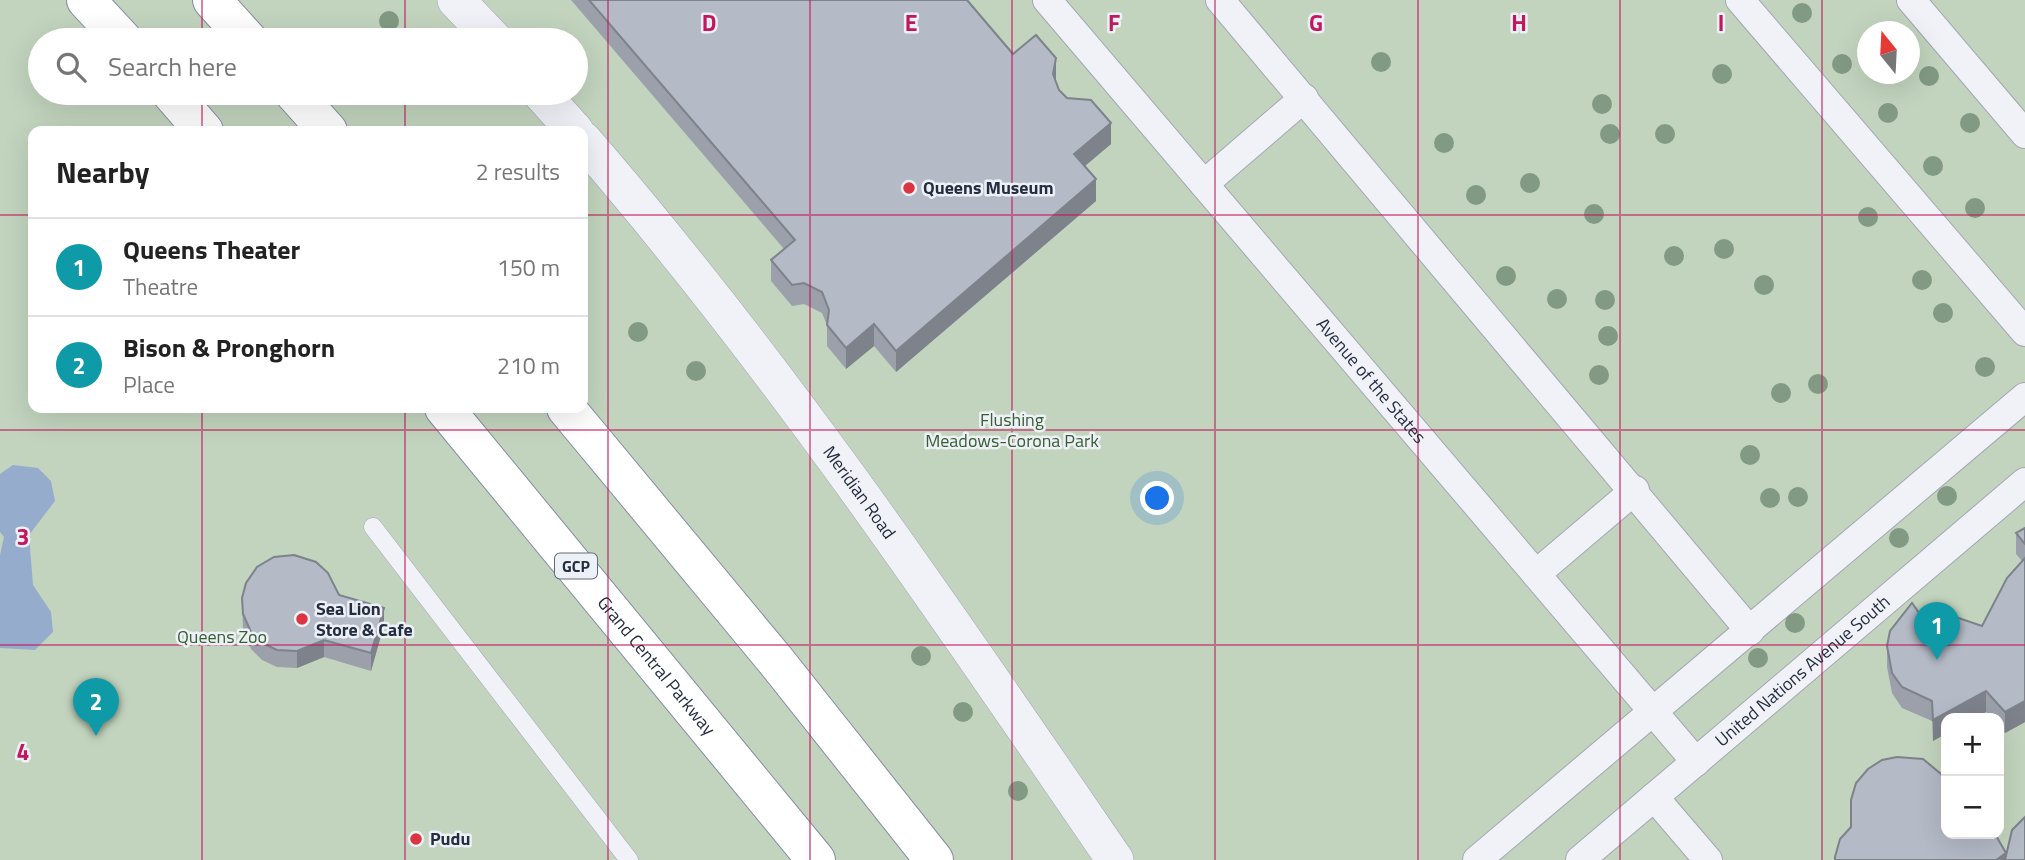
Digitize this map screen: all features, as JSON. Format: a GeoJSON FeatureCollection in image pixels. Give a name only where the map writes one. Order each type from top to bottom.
{"type":"FeatureCollection","features":[{"type":"Feature","properties":{"kind":"highway"},"geometry":{"type":"LineString","coordinates":[[86,0],[112,28]]}},
{"type":"Feature","properties":{"kind":"highway"},"geometry":{"type":"LineString","coordinates":[[212,0],[237,28]]}},
{"type":"Feature","properties":{"kind":"highway"},"geometry":{"type":"LineString","coordinates":[[181,105],[200,126]]}},
{"type":"Feature","properties":{"kind":"highway"},"geometry":{"type":"LineString","coordinates":[[305,105],[324,126]]}},
{"type":"Feature","properties":{"kind":"highway","name":"Grand Central Parkway"},"geometry":{"type":"LineString","coordinates":[[448,413],[708,725],[816,860]]}},
{"type":"Feature","properties":{"kind":"highway"},"geometry":{"type":"LineString","coordinates":[[570,413],[776,661],[934,860]]}},
{"type":"Feature","properties":{"kind":"highway"},"geometry":{"type":"LineString","coordinates":[[776,661],[954,860]]}},
{"type":"Feature","properties":{"kind":"highway"},"geometry":{"type":"LineString","coordinates":[[708,725],[797,860]]}},
{"type":"Feature","properties":{"kind":"street"},"geometry":{"type":"LineString","coordinates":[[456,0],[483,28]]}},
{"type":"Feature","properties":{"kind":"street","name":"Avenue of the States"},"geometry":{"type":"LineString","coordinates":[[1048,0],[1696,762]]}},
{"type":"Feature","properties":{"kind":"street"},"geometry":{"type":"LineString","coordinates":[[1220,0],[1635,490],[1750,631]]}},
{"type":"Feature","properties":{"kind":"street"},"geometry":{"type":"LineString","coordinates":[[1740,0],[2025,332]]}},
{"type":"Feature","properties":{"kind":"street"},"geometry":{"type":"LineString","coordinates":[[1911,0],[2025,134]]}},
{"type":"Feature","properties":{"kind":"street"},"geometry":{"type":"LineString","coordinates":[[1203,184],[1304,99]]}},
{"type":"Feature","properties":{"kind":"street"},"geometry":{"type":"LineString","coordinates":[[552,105],[571,126]]}},
{"type":"Feature","properties":{"kind":"street","name":"Meridian Road"},"geometry":{"type":"LineString","coordinates":[[588,146],[713,296],[822,437],[1115,860]]}},
{"type":"Feature","properties":{"kind":"street"},"geometry":{"type":"LineString","coordinates":[[1476,860],[2025,397]]}},
{"type":"Feature","properties":{"kind":"street","name":"United Nations Avenue South"},"geometry":{"type":"LineString","coordinates":[[1580,860],[2025,482]]}},
{"type":"Feature","properties":{"kind":"street"},"geometry":{"type":"LineString","coordinates":[[1536,574],[1635,490]]}},
{"type":"Feature","properties":{"kind":"street"},"geometry":{"type":"LineString","coordinates":[[1654,797],[1708,860]]}},
{"type":"Feature","properties":{"kind":"lane"},"geometry":{"type":"LineString","coordinates":[[373,527],[629,860]]}},
{"type":"Feature","properties":{"kind":"green space","name":"Flushing Meadows-Corona Park"},"geometry":{"type":"Polygon","coordinates":[[[0,0],[2025,0],[2025,860],[0,860],[0,0]]]}},
{"type":"Feature","properties":{"kind":"water"},"geometry":{"type":"Polygon","coordinates":[[[13,465],[38,468],[51,481],[55,501],[29,535],[33,585],[51,612],[53,632],[35,650],[0,648],[0,555],[4,537],[0,532],[0,474],[13,465]]]}},
{"type":"Feature","properties":{"kind":"building","name":"Queens Museum"},"geometry":{"type":"Polygon","coordinates":[[[589,0],[967,0],[1013,54],[1036,35],[1056,58],[1053,74],[1059,90],[1067,98],[1091,100],[1111,123],[1074,154],[1096,179],[896,351],[874,324],[846,348],[827,325],[829,310],[822,292],[804,283],[792,285],[771,260],[795,240],[589,0]]]}},
{"type":"Feature","properties":{"kind":"building"},"geometry":{"type":"Polygon","coordinates":[[[2025,528],[2025,544],[2016,533],[2025,528]]]}},
{"type":"Feature","properties":{"kind":"building","name":"Sea Lion Store & Cafe"},"geometry":{"type":"Polygon","coordinates":[[[294,555],[316,562],[328,573],[339,595],[384,608],[371,653],[324,640],[297,651],[277,650],[262,643],[251,632],[243,614],[242,598],[246,583],[257,567],[274,557],[294,555]]]}},
{"type":"Feature","properties":{"kind":"building"},"geometry":{"type":"Polygon","coordinates":[[[2025,558],[2025,701],[2005,712],[1986,691],[1946,713],[1941,713],[1933,720],[1932,701],[1902,687],[1892,673],[1887,646],[1890,631],[1912,603],[1922,617],[1941,612],[1982,626],[2007,578],[2025,558]]]}},
{"type":"Feature","properties":{"kind":"building"},"geometry":{"type":"Polygon","coordinates":[[[1897,757],[1923,759],[1941,774],[1941,839],[1998,839],[2006,853],[1996,860],[1835,860],[1840,839],[1851,827],[1851,800],[1856,783],[1868,769],[1882,760],[1897,757]]]}},
{"type":"Feature","properties":{"kind":"building"},"geometry":{"type":"Polygon","coordinates":[[[2025,817],[2025,860],[2005,860],[2012,830],[2025,817]]]}},
{"type":"Feature","properties":{"kind":"place","name":"Queens Museum"},"geometry":{"type":"Point","coordinates":[909,188]}},
{"type":"Feature","properties":{"kind":"place","name":"Sea Lion Store & Cafe"},"geometry":{"type":"Point","coordinates":[302,619]}},
{"type":"Feature","properties":{"kind":"place","name":"Queens Theater"},"geometry":{"type":"Point","coordinates":[1937,660]}},
{"type":"Feature","properties":{"kind":"place","name":"Bison & Pronghorn"},"geometry":{"type":"Point","coordinates":[96,736]}},
{"type":"Feature","properties":{"kind":"place","name":"Pudu"},"geometry":{"type":"Point","coordinates":[416,839]}},
{"type":"Feature","properties":{"kind":"park label","name":"Queens Zoo"},"geometry":{"type":"Point","coordinates":[222,637]}}]}
